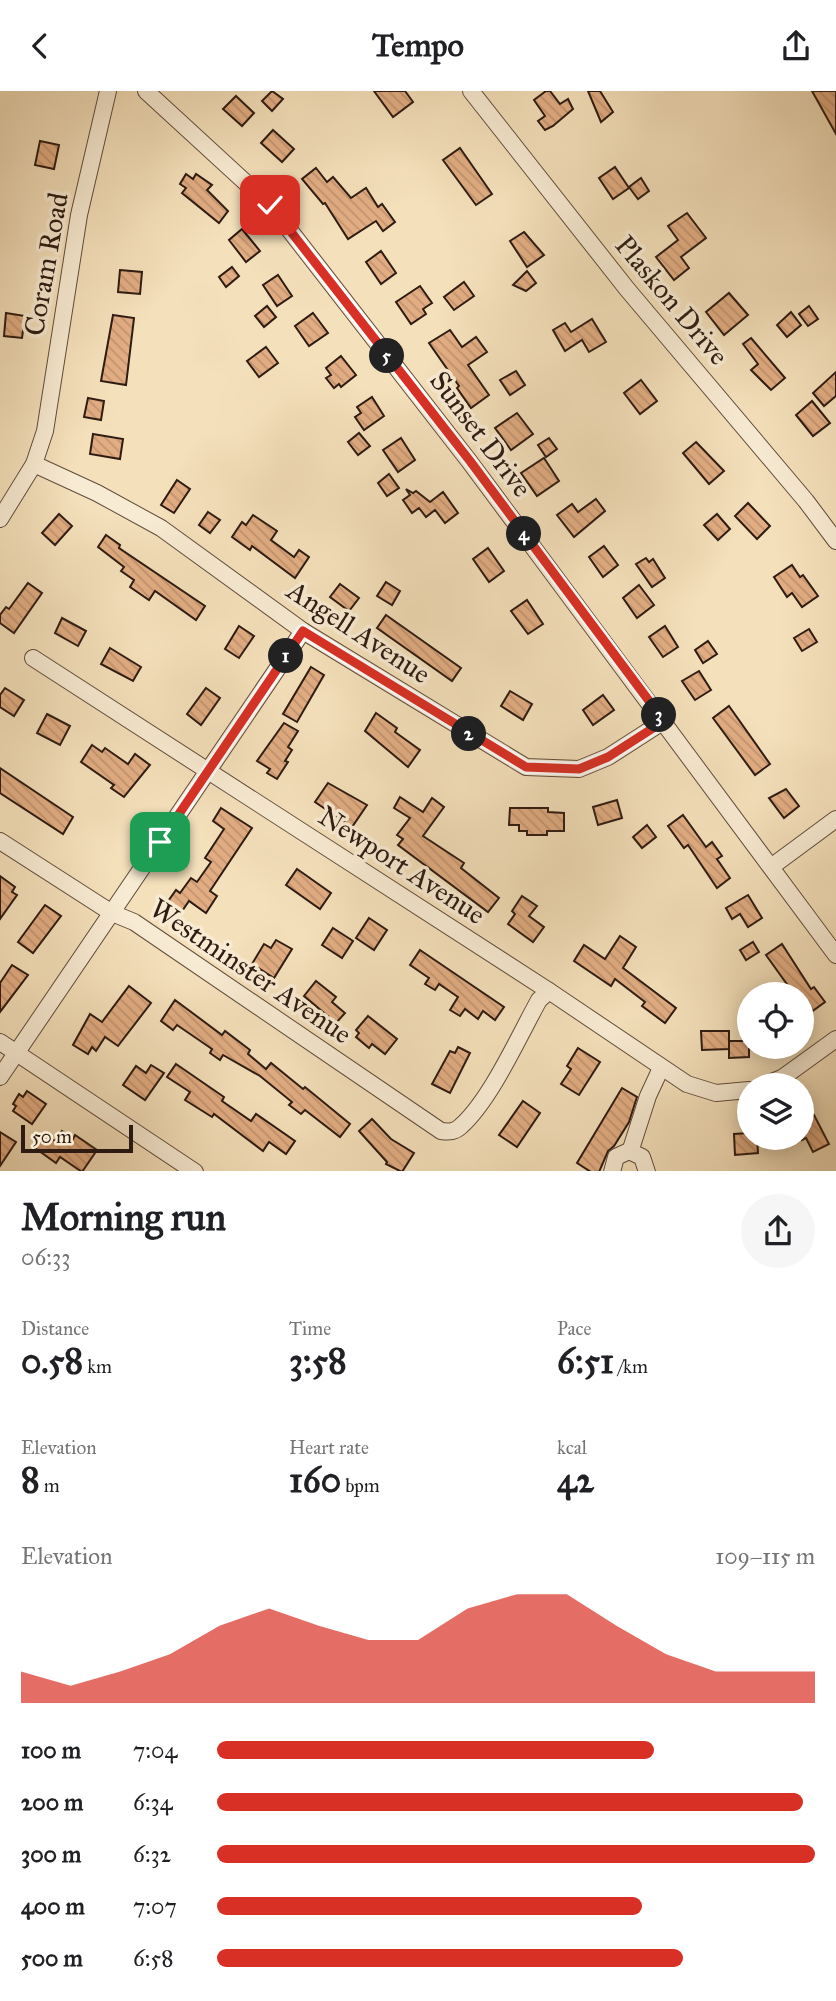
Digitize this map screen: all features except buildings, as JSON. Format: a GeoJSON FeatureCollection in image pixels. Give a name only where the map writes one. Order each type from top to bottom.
{"type":"FeatureCollection","features":[{"type":"Feature","properties":{"kind":"street","name":"Coram Road"},"geometry":{"type":"LineString","coordinates":[[0,519],[34,464],[45,432],[79,215],[108,91]]}},
{"type":"Feature","properties":{"kind":"street","name":"Sunset Drive"},"geometry":{"type":"LineString","coordinates":[[146,91],[270,205],[470,461],[836,955]]}},
{"type":"Feature","properties":{"kind":"street","name":"Plaskon Drive"},"geometry":{"type":"LineString","coordinates":[[471,91],[627,289],[836,541]]}},
{"type":"Feature","properties":{"kind":"street","name":"Angell Avenue"},"geometry":{"type":"LineString","coordinates":[[34,464],[97,493],[161,529],[303,631],[526,767],[579,769],[608,757],[664,721]]}},
{"type":"Feature","properties":{"kind":"street"},"geometry":{"type":"LineString","coordinates":[[0,1077],[303,631]]}},
{"type":"Feature","properties":{"kind":"street","name":"Newport Avenue"},"geometry":{"type":"LineString","coordinates":[[33,658],[549,991],[687,1084],[716,1093],[737,1091]]}},
{"type":"Feature","properties":{"kind":"street"},"geometry":{"type":"LineString","coordinates":[[771,867],[836,819]]}},
{"type":"Feature","properties":{"kind":"street","name":"Westminster Avenue"},"geometry":{"type":"LineString","coordinates":[[0,841],[112,913],[134,922],[441,1131],[450,1133],[460,1128],[491,1086],[540,1000],[549,991]]}},
{"type":"Feature","properties":{"kind":"street"},"geometry":{"type":"LineString","coordinates":[[790,1073],[836,1039]]}},
{"type":"Feature","properties":{"kind":"street"},"geometry":{"type":"LineString","coordinates":[[0,1042],[195,1171]]}},
{"type":"Feature","properties":{"kind":"street"},"geometry":{"type":"LineString","coordinates":[[630,1152],[648,1096],[661,1068]]}},
{"type":"Feature","properties":{"kind":"street"},"geometry":{"type":"LineString","coordinates":[[612,1171],[616,1157],[630,1152],[644,1159],[647,1171]]}},
{"type":"Feature","properties":{"kind":"route"},"geometry":{"type":"LineString","coordinates":[[160,842],[303,631],[526,767],[543,770],[579,769],[608,757],[664,721],[470,461],[270,205]]}}]}
